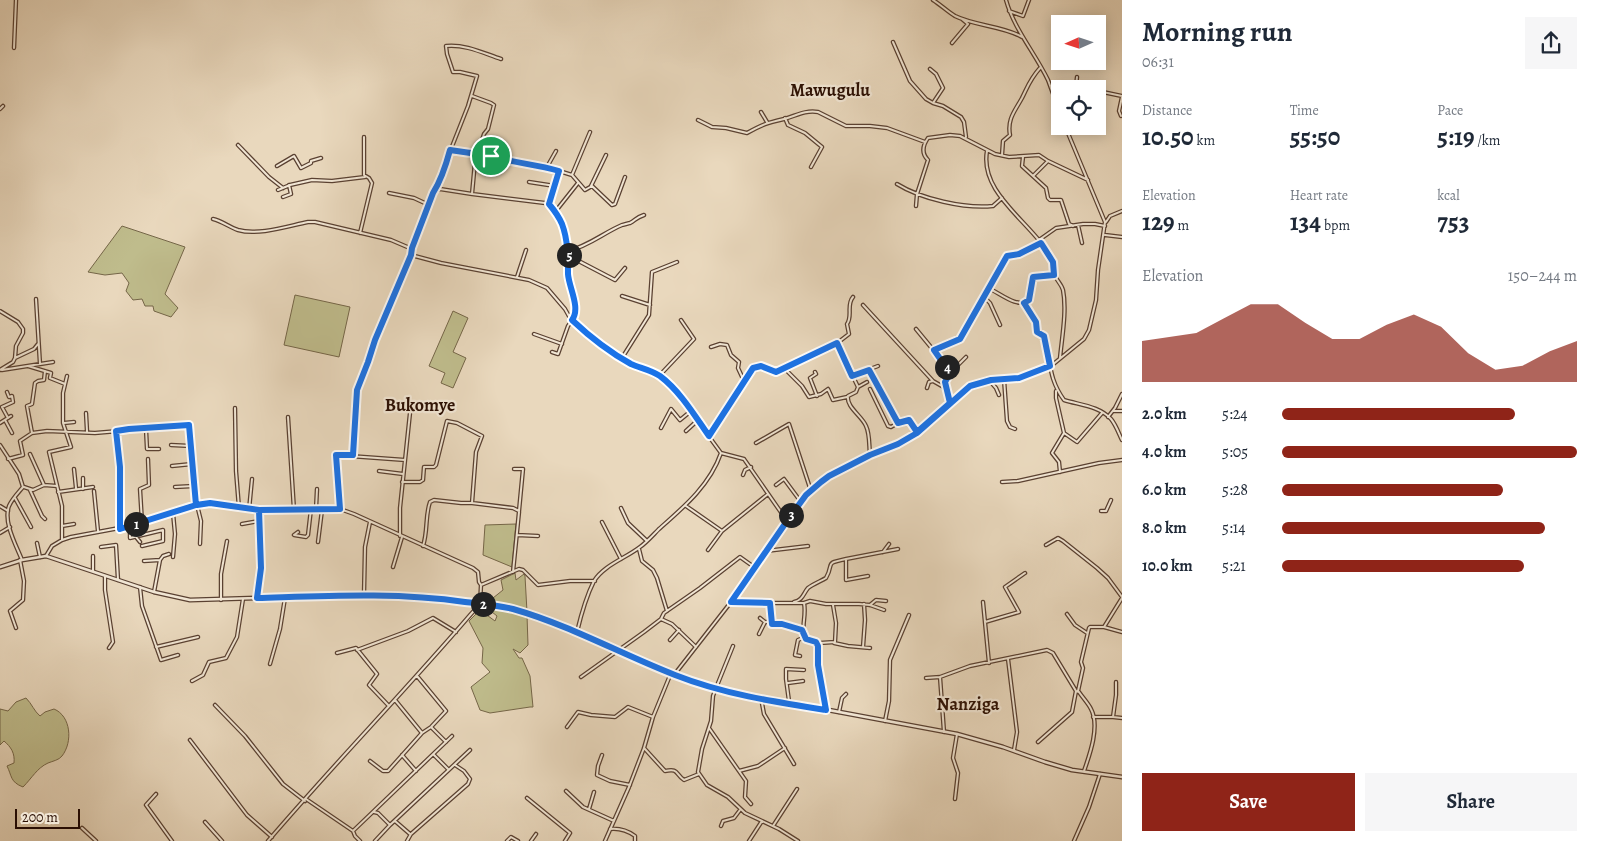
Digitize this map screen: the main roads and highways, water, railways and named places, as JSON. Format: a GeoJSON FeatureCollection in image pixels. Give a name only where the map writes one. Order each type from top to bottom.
{"type":"FeatureCollection","features":[{"type":"Feature","properties":{"kind":"district","name":"Mawugulu"},"geometry":{"type":"Point","coordinates":[830,90]}},
{"type":"Feature","properties":{"kind":"district","name":"Bukomye"},"geometry":{"type":"Point","coordinates":[420,405]}},
{"type":"Feature","properties":{"kind":"district","name":"Nanziga"},"geometry":{"type":"Point","coordinates":[968,704]}}]}
